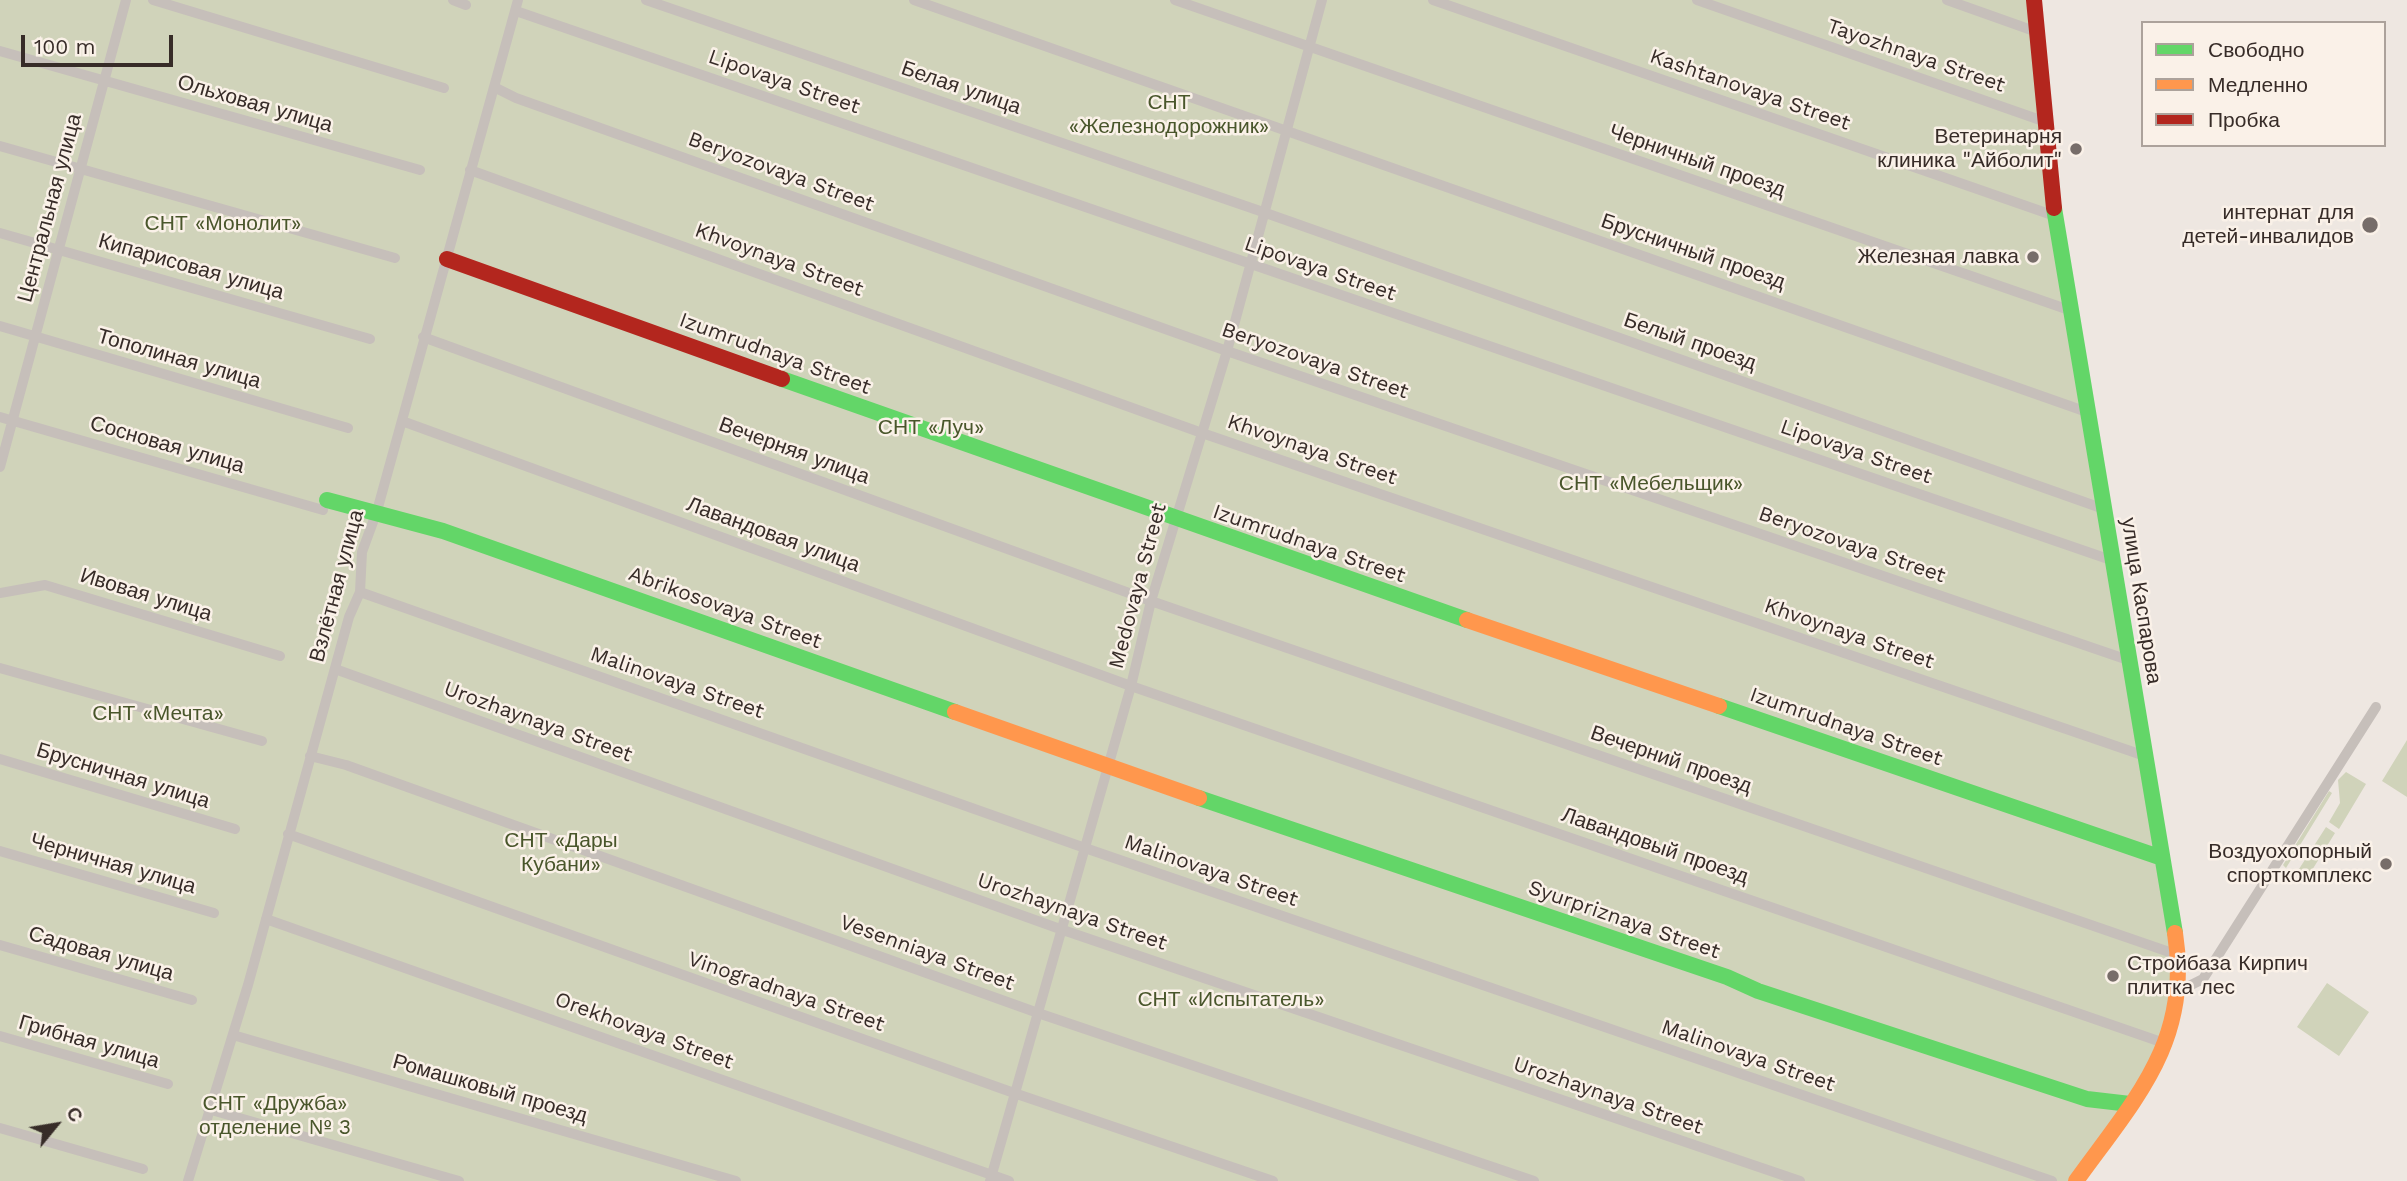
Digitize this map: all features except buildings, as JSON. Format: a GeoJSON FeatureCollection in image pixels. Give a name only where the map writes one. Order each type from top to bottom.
{"type":"FeatureCollection","features":[{"type":"Feature","properties":{"kind":"street","name":"Центральная улица"},"geometry":{"type":"LineString","coordinates":[[0,467],[126,0]]}},
{"type":"Feature","properties":{"kind":"street"},"geometry":{"type":"LineString","coordinates":[[153,0],[444,88]]}},
{"type":"Feature","properties":{"kind":"street"},"geometry":{"type":"LineString","coordinates":[[453,0],[466,5]]}},
{"type":"Feature","properties":{"kind":"street","name":"Белая улица"},"geometry":{"type":"LineString","coordinates":[[646,0],[1263,212]]}},
{"type":"Feature","properties":{"kind":"street"},"geometry":{"type":"LineString","coordinates":[[914,0],[1287,129]]}},
{"type":"Feature","properties":{"kind":"street"},"geometry":{"type":"LineString","coordinates":[[1175,0],[1310,47]]}},
{"type":"Feature","properties":{"kind":"street","name":"Medovaya Street"},"geometry":{"type":"LineString","coordinates":[[991,1178],[1106,766],[1131,686],[1151,601],[1227,351],[1248,264],[1322,0]]}},
{"type":"Feature","properties":{"kind":"street","name":"Kashtanovaya Street"},"geometry":{"type":"LineString","coordinates":[[1433,0],[2054,216]]}},
{"type":"Feature","properties":{"kind":"street","name":"Tayozhnaya Street"},"geometry":{"type":"LineString","coordinates":[[1697,0],[2043,121]]}},
{"type":"Feature","properties":{"kind":"street"},"geometry":{"type":"LineString","coordinates":[[1947,0],[2037,32]]}},
{"type":"Feature","properties":{"kind":"street","name":"улица Каспарова"},"geometry":{"type":"LineString","coordinates":[[2034,0],[2043,121],[2054,216],[2178,955],[2179,991],[2167,1044],[2130,1104],[2076,1181]]}},
{"type":"Feature","properties":{"kind":"street","name":"Взлётная улица"},"geometry":{"type":"LineString","coordinates":[[188,1181],[233,1035],[349,617],[360,592],[362,552],[377,511],[517,5]]}},
{"type":"Feature","properties":{"kind":"street","name":"Lipovaya Street"},"geometry":{"type":"LineString","coordinates":[[517,5],[1248,264],[2111,560]]}},
{"type":"Feature","properties":{"kind":"street","name":"Черничный проезд"},"geometry":{"type":"LineString","coordinates":[[1310,47],[2072,311]]}},
{"type":"Feature","properties":{"kind":"street","name":"Ольховая улица"},"geometry":{"type":"LineString","coordinates":[[0,51],[420,170]]}},
{"type":"Feature","properties":{"kind":"street","name":"Beryozovaya Street"},"geometry":{"type":"LineString","coordinates":[[494,87],[516,98],[1227,351],[2128,660]]}},
{"type":"Feature","properties":{"kind":"street","name":"Брусничный проезд"},"geometry":{"type":"LineString","coordinates":[[1287,129],[2087,412]]}},
{"type":"Feature","properties":{"kind":"street"},"geometry":{"type":"LineString","coordinates":[[0,146],[395,258]]}},
{"type":"Feature","properties":{"kind":"street","name":"Khvoynaya Street"},"geometry":{"type":"LineString","coordinates":[[470,170],[1202,433],[2145,757]]}},
{"type":"Feature","properties":{"kind":"street","name":"Белый проезд"},"geometry":{"type":"LineString","coordinates":[[1263,212],[2104,509]]}},
{"type":"Feature","properties":{"kind":"street","name":"Кипарисовая улица"},"geometry":{"type":"LineString","coordinates":[[0,233],[370,340]]}},
{"type":"Feature","properties":{"kind":"street","name":"Izumrudnaya Street"},"geometry":{"type":"LineString","coordinates":[[447,259],[1176,520],[2162,858]]}},
{"type":"Feature","properties":{"kind":"street","name":"Тополиная улица"},"geometry":{"type":"LineString","coordinates":[[0,327],[348,428]]}},
{"type":"Feature","properties":{"kind":"street","name":"Вечерняя улица"},"geometry":{"type":"LineString","coordinates":[[423,337],[1151,601]]}},
{"type":"Feature","properties":{"kind":"street","name":"Сосновая улица"},"geometry":{"type":"LineString","coordinates":[[0,417],[325,505]]}},
{"type":"Feature","properties":{"kind":"street","name":"Лавандовая улица"},"geometry":{"type":"LineString","coordinates":[[402,421],[1131,686]]}},
{"type":"Feature","properties":{"kind":"street","name":"Abrikosovaya Street"},"geometry":{"type":"LineString","coordinates":[[325,505],[377,511],[443,531],[1106,766]]}},
{"type":"Feature","properties":{"kind":"street","name":"Ивовая улица"},"geometry":{"type":"LineString","coordinates":[[0,593],[45,585],[280,656]]}},
{"type":"Feature","properties":{"kind":"street","name":"Malinovaya Street"},"geometry":{"type":"LineString","coordinates":[[360,592],[1085,848],[2052,1181]]}},
{"type":"Feature","properties":{"kind":"street","name":"Вечерний проезд"},"geometry":{"type":"LineString","coordinates":[[1151,601],[2178,955]]}},
{"type":"Feature","properties":{"kind":"street"},"geometry":{"type":"LineString","coordinates":[[0,668],[261,741]]}},
{"type":"Feature","properties":{"kind":"street","name":"Urozhaynaya Street"},"geometry":{"type":"LineString","coordinates":[[335,669],[1060,929],[1800,1181]]}},
{"type":"Feature","properties":{"kind":"street","name":"Лавандовый проезд"},"geometry":{"type":"LineString","coordinates":[[1131,686],[2167,1044]]}},
{"type":"Feature","properties":{"kind":"street"},"geometry":{"type":"LineString","coordinates":[[2179,991],[2203,979],[2376,707]]}},
{"type":"Feature","properties":{"kind":"street","name":"Vesenniaya Street"},"geometry":{"type":"LineString","coordinates":[[310,756],[346,765],[1038,1013],[1534,1181]]}},
{"type":"Feature","properties":{"kind":"street","name":"Брусничная улица"},"geometry":{"type":"LineString","coordinates":[[0,759],[235,829]]}},
{"type":"Feature","properties":{"kind":"street","name":"Syurpriznaya Street"},"geometry":{"type":"LineString","coordinates":[[1106,766],[1727,977],[1758,991],[2087,1099],[2130,1104]]}},
{"type":"Feature","properties":{"kind":"street","name":"Vinogradnaya Street"},"geometry":{"type":"LineString","coordinates":[[288,834],[1014,1093],[1273,1181]]}},
{"type":"Feature","properties":{"kind":"street","name":"Черничная улица"},"geometry":{"type":"LineString","coordinates":[[0,851],[214,914]]}},
{"type":"Feature","properties":{"kind":"street","name":"Orekhovaya Street"},"geometry":{"type":"LineString","coordinates":[[266,919],[991,1178],[1009,1181]]}},
{"type":"Feature","properties":{"kind":"street","name":"Садовая улица"},"geometry":{"type":"LineString","coordinates":[[0,945],[192,1000]]}},
{"type":"Feature","properties":{"kind":"street","name":"Ромашковый проезд"},"geometry":{"type":"LineString","coordinates":[[233,1035],[736,1181]]}},
{"type":"Feature","properties":{"kind":"street","name":"Грибная улица"},"geometry":{"type":"LineString","coordinates":[[0,1036],[168,1084]]}},
{"type":"Feature","properties":{"kind":"street"},"geometry":{"type":"LineString","coordinates":[[208,1109],[458,1181]]}},
{"type":"Feature","properties":{"kind":"street"},"geometry":{"type":"LineString","coordinates":[[0,1128],[143,1169]]}},
{"type":"Feature","properties":{"kind":"green space"},"geometry":{"type":"Polygon","coordinates":[[[0,0],[2034,0],[2043,121],[2170,901],[2172,1029],[2076,1181],[0,1181],[0,0]]]}},
{"type":"Feature","properties":{"kind":"green space"},"geometry":{"type":"Polygon","coordinates":[[[2407,740],[2407,797],[2382,781],[2407,740]]]}},
{"type":"Feature","properties":{"kind":"green space"},"geometry":{"type":"Polygon","coordinates":[[[2346,772],[2366,784],[2339,829],[2329,822],[2340,803],[2338,780],[2346,772]]]}},
{"type":"Feature","properties":{"kind":"green space"},"geometry":{"type":"Polygon","coordinates":[[[2329,791],[2332,793],[2286,868],[2283,865],[2329,791]]]}},
{"type":"Feature","properties":{"kind":"green space"},"geometry":{"type":"Polygon","coordinates":[[[2326,827],[2335,833],[2309,875],[2299,869],[2326,827]]]}},
{"type":"Feature","properties":{"kind":"green space"},"geometry":{"type":"Polygon","coordinates":[[[2327,983],[2369,1012],[2339,1056],[2297,1027],[2327,983]]]}},
{"type":"Feature","properties":{"kind":"traffic: fast"},"geometry":{"type":"LineString","coordinates":[[2054,208],[2175,933]]}},
{"type":"Feature","properties":{"kind":"traffic: fast"},"geometry":{"type":"LineString","coordinates":[[782,379],[1467,620]]}},
{"type":"Feature","properties":{"kind":"traffic: fast"},"geometry":{"type":"LineString","coordinates":[[327,500],[443,531],[955,712]]}},
{"type":"Feature","properties":{"kind":"traffic: fast"},"geometry":{"type":"LineString","coordinates":[[1719,706],[2162,858]]}},
{"type":"Feature","properties":{"kind":"traffic: fast"},"geometry":{"type":"LineString","coordinates":[[1199,798],[1727,977],[1758,991],[2087,1099],[2130,1104]]}},
{"type":"Feature","properties":{"kind":"traffic: slow"},"geometry":{"type":"LineString","coordinates":[[1467,620],[1719,706]]}},
{"type":"Feature","properties":{"kind":"traffic: slow"},"geometry":{"type":"LineString","coordinates":[[955,712],[1199,798]]}},
{"type":"Feature","properties":{"kind":"traffic: slow"},"geometry":{"type":"LineString","coordinates":[[2076,1181],[2138,1095],[2167,1037],[2175,1006],[2178,971],[2175,933]]}},
{"type":"Feature","properties":{"kind":"traffic: jam"},"geometry":{"type":"LineString","coordinates":[[2034,0],[2054,208]]}},
{"type":"Feature","properties":{"kind":"traffic: jam"},"geometry":{"type":"LineString","coordinates":[[447,259],[782,379]]}},
{"type":"Feature","properties":{"kind":"place","name":"Ветеринарня клиника \"Айболит\""},"geometry":{"type":"Point","coordinates":[2076,149]}},
{"type":"Feature","properties":{"kind":"place","name":"интернат для детей-инвалидов"},"geometry":{"type":"Point","coordinates":[2370,225]}},
{"type":"Feature","properties":{"kind":"place","name":"Железная лавка"},"geometry":{"type":"Point","coordinates":[2033,257]}},
{"type":"Feature","properties":{"kind":"place","name":"Воздуохопорный спорткомплекс"},"geometry":{"type":"Point","coordinates":[2386,864]}},
{"type":"Feature","properties":{"kind":"place","name":"Стройбаза Кирпич плитка лес"},"geometry":{"type":"Point","coordinates":[2113,976]}},
{"type":"Feature","properties":{"kind":"park label","name":"СНТ «Железнодорожник»"},"geometry":{"type":"Point","coordinates":[1169,115]}},
{"type":"Feature","properties":{"kind":"park label","name":"СНТ «Монолит»"},"geometry":{"type":"Point","coordinates":[223,224]}},
{"type":"Feature","properties":{"kind":"park label","name":"СНТ «Луч»"},"geometry":{"type":"Point","coordinates":[931,428]}},
{"type":"Feature","properties":{"kind":"park label","name":"СНТ «Мебельщик»"},"geometry":{"type":"Point","coordinates":[1651,484]}},
{"type":"Feature","properties":{"kind":"park label","name":"СНТ «Мечта»"},"geometry":{"type":"Point","coordinates":[158,714]}},
{"type":"Feature","properties":{"kind":"park label","name":"СНТ «Дары Кубани»"},"geometry":{"type":"Point","coordinates":[561,853]}},
{"type":"Feature","properties":{"kind":"park label","name":"СНТ «Испытатель»"},"geometry":{"type":"Point","coordinates":[1231,1000]}},
{"type":"Feature","properties":{"kind":"park label","name":"СНТ «Дружба» отделение № 3"},"geometry":{"type":"Point","coordinates":[275,1116]}}]}
